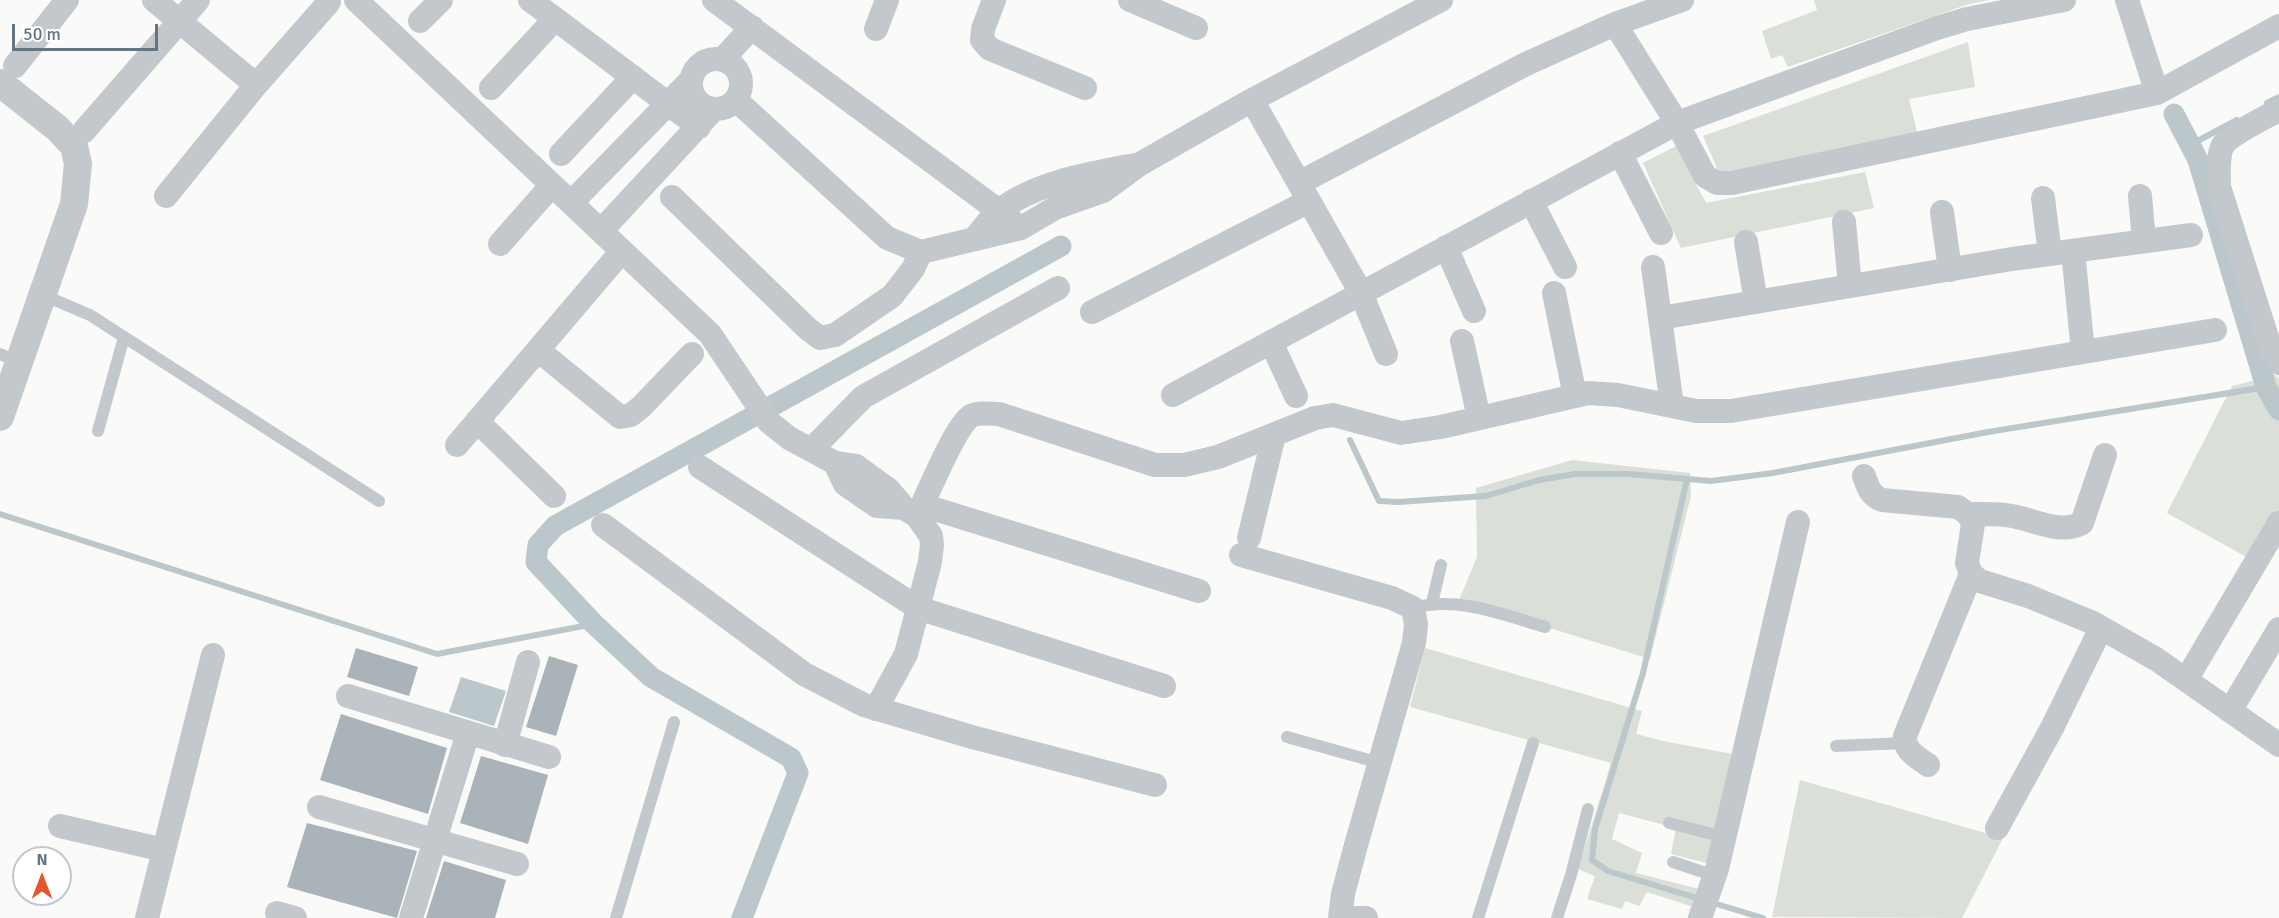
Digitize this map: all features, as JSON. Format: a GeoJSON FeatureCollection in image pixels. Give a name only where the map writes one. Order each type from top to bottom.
{"type":"FeatureCollection","features":[{"type":"Feature","properties":{"kind":"street"},"geometry":{"type":"LineString","coordinates":[[0,417],[10,358],[43,295],[74,204],[78,164],[74,146],[8,75],[67,0]]}},
{"type":"Feature","properties":{"kind":"street"},"geometry":{"type":"LineString","coordinates":[[154,0],[256,85]]}},
{"type":"Feature","properties":{"kind":"street"},"geometry":{"type":"LineString","coordinates":[[84,131],[198,0]]}},
{"type":"Feature","properties":{"kind":"street"},"geometry":{"type":"LineString","coordinates":[[356,0],[710,334],[769,422],[778,431],[835,463],[845,484],[877,506],[914,510],[1199,591]]}},
{"type":"Feature","properties":{"kind":"street"},"geometry":{"type":"LineString","coordinates":[[420,21],[441,0]]}},
{"type":"Feature","properties":{"kind":"street"},"geometry":{"type":"LineString","coordinates":[[530,0],[668,104],[716,112]]}},
{"type":"Feature","properties":{"kind":"street"},"geometry":{"type":"LineString","coordinates":[[714,0],[1021,228]]}},
{"type":"Feature","properties":{"kind":"street"},"geometry":{"type":"LineString","coordinates":[[876,28],[887,0]]}},
{"type":"Feature","properties":{"kind":"street"},"geometry":{"type":"LineString","coordinates":[[994,0],[983,28],[982,40],[990,48],[1085,88]]}},
{"type":"Feature","properties":{"kind":"street"},"geometry":{"type":"LineString","coordinates":[[1131,0],[1196,28]]}},
{"type":"Feature","properties":{"kind":"street"},"geometry":{"type":"LineString","coordinates":[[601,231],[716,112],[740,93],[741,76],[731,63],[714,58],[699,65],[693,72],[691,89],[694,97],[706,108],[716,112],[888,237],[921,252],[975,237],[1021,228],[1055,208],[1103,191],[1140,164],[1252,100],[1441,0]]}},
{"type":"Feature","properties":{"kind":"street"},"geometry":{"type":"LineString","coordinates":[[1092,312],[1526,64],[1615,24],[1682,0]]}},
{"type":"Feature","properties":{"kind":"street"},"geometry":{"type":"LineString","coordinates":[[1173,395],[1677,123],[1936,28],[1968,19],[2064,0]]}},
{"type":"Feature","properties":{"kind":"street"},"geometry":{"type":"LineString","coordinates":[[2127,0],[2157,93]]}},
{"type":"Feature","properties":{"kind":"street"},"geometry":{"type":"LineString","coordinates":[[166,196],[256,85],[329,2]]}},
{"type":"Feature","properties":{"kind":"street"},"geometry":{"type":"LineString","coordinates":[[491,88],[555,19]]}},
{"type":"Feature","properties":{"kind":"street"},"geometry":{"type":"LineString","coordinates":[[1615,24],[1677,123],[1705,176],[1717,183],[1732,183],[2157,93],[2279,26]]}},
{"type":"Feature","properties":{"kind":"street"},"geometry":{"type":"LineString","coordinates":[[723,60],[752,27]]}},
{"type":"Feature","properties":{"kind":"street"},"geometry":{"type":"LineString","coordinates":[[561,154],[633,77]]}},
{"type":"Feature","properties":{"kind":"street"},"geometry":{"type":"LineString","coordinates":[[571,203],[691,80]]}},
{"type":"Feature","properties":{"kind":"street"},"geometry":{"type":"LineString","coordinates":[[1252,100],[1361,293],[1386,354]]}},
{"type":"Feature","properties":{"kind":"street"},"geometry":{"type":"LineString","coordinates":[[2279,110],[2238,133],[2223,145],[2219,162],[2218,187],[2271,350],[2279,363]]}},
{"type":"Feature","properties":{"kind":"street"},"geometry":{"type":"LineString","coordinates":[[1620,153],[1661,233]]}},
{"type":"Feature","properties":{"kind":"street"},"geometry":{"type":"LineString","coordinates":[[975,237],[999,211],[1034,191],[1094,173],[1140,164]]}},
{"type":"Feature","properties":{"kind":"street"},"geometry":{"type":"LineString","coordinates":[[500,244],[552,185]]}},
{"type":"Feature","properties":{"kind":"street"},"geometry":{"type":"LineString","coordinates":[[2140,196],[2144,241]]}},
{"type":"Feature","properties":{"kind":"street"},"geometry":{"type":"LineString","coordinates":[[672,197],[820,338],[835,335],[892,296],[913,269],[921,252]]}},
{"type":"Feature","properties":{"kind":"street"},"geometry":{"type":"LineString","coordinates":[[2043,198],[2062,253],[2083,352]]}},
{"type":"Feature","properties":{"kind":"street"},"geometry":{"type":"LineString","coordinates":[[1531,201],[1565,267]]}},
{"type":"Feature","properties":{"kind":"street"},"geometry":{"type":"LineString","coordinates":[[1942,212],[1950,270]]}},
{"type":"Feature","properties":{"kind":"street"},"geometry":{"type":"LineString","coordinates":[[1844,222],[1850,286]]}},
{"type":"Feature","properties":{"kind":"street"},"geometry":{"type":"LineString","coordinates":[[1660,318],[1950,270],[2191,235]]}},
{"type":"Feature","properties":{"kind":"street"},"geometry":{"type":"LineString","coordinates":[[1746,242],[1756,302]]}},
{"type":"Feature","properties":{"kind":"street"},"geometry":{"type":"LineString","coordinates":[[1446,247],[1474,311]]}},
{"type":"Feature","properties":{"kind":"street"},"geometry":{"type":"LineString","coordinates":[[457,445],[622,251]]}},
{"type":"Feature","properties":{"kind":"street"},"geometry":{"type":"LineString","coordinates":[[1653,267],[1672,406]]}},
{"type":"Feature","properties":{"kind":"street"},"geometry":{"type":"LineString","coordinates":[[811,450],[862,398],[1058,288]]}},
{"type":"Feature","properties":{"kind":"street"},"geometry":{"type":"LineString","coordinates":[[1554,293],[1575,396]]}},
{"type":"Feature","properties":{"kind":"street"},"geometry":{"type":"LineString","coordinates":[[914,510],[954,438],[971,417],[982,414],[999,414],[1155,465],[1184,465],[1218,457],[1315,418],[1333,415],[1401,433],[1441,427],[1588,393],[1618,395],[1696,411],[1731,411],[2215,330]]}},
{"type":"Feature","properties":{"kind":"street"},"geometry":{"type":"LineString","coordinates":[[1462,341],[1479,418]]}},
{"type":"Feature","properties":{"kind":"street"},"geometry":{"type":"LineString","coordinates":[[1271,342],[1296,396]]}},
{"type":"Feature","properties":{"kind":"street"},"geometry":{"type":"LineString","coordinates":[[538,350],[620,417],[631,415],[641,408],[692,354]]}},
{"type":"Feature","properties":{"kind":"street"},"geometry":{"type":"LineString","coordinates":[[477,421],[554,496]]}},
{"type":"Feature","properties":{"kind":"street"},"geometry":{"type":"LineString","coordinates":[[1274,435],[1245,546],[1392,598],[1422,606],[1416,624],[1414,643],[1343,894],[1340,918]]}},
{"type":"Feature","properties":{"kind":"street"},"geometry":{"type":"LineString","coordinates":[[1864,476],[1869,491],[1874,497],[1882,500],[1958,507],[1968,514],[2010,516],[2072,528],[2082,523],[2105,455]]}},
{"type":"Feature","properties":{"kind":"street"},"geometry":{"type":"LineString","coordinates":[[700,467],[918,608],[1164,686]]}},
{"type":"Feature","properties":{"kind":"street"},"geometry":{"type":"LineString","coordinates":[[876,709],[906,654],[932,545],[931,536],[914,510]]}},
{"type":"Feature","properties":{"kind":"street"},"geometry":{"type":"LineString","coordinates":[[1968,514],[1972,524],[1968,563],[1971,574],[1980,581],[2028,596],[2091,622],[2156,659],[2279,745]]}},
{"type":"Feature","properties":{"kind":"street"},"geometry":{"type":"LineString","coordinates":[[1701,915],[1713,882],[1798,522]]}},
{"type":"Feature","properties":{"kind":"street"},"geometry":{"type":"LineString","coordinates":[[2186,680],[2279,524]]}},
{"type":"Feature","properties":{"kind":"street"},"geometry":{"type":"LineString","coordinates":[[603,525],[804,674],[864,705],[972,737],[1155,785]]}},
{"type":"Feature","properties":{"kind":"street"},"geometry":{"type":"LineString","coordinates":[[1928,765],[1907,749],[1904,743],[1905,736],[1971,574]]}},
{"type":"Feature","properties":{"kind":"street"},"geometry":{"type":"LineString","coordinates":[[1997,828],[2052,728],[2101,628]]}},
{"type":"Feature","properties":{"kind":"street"},"geometry":{"type":"LineString","coordinates":[[2230,711],[2279,629]]}},
{"type":"Feature","properties":{"kind":"street"},"geometry":{"type":"LineString","coordinates":[[147,918],[213,655]]}},
{"type":"Feature","properties":{"kind":"street"},"geometry":{"type":"LineString","coordinates":[[505,744],[528,662]]}},
{"type":"Feature","properties":{"kind":"street"},"geometry":{"type":"LineString","coordinates":[[348,696],[549,757]]}},
{"type":"Feature","properties":{"kind":"street"},"geometry":{"type":"LineString","coordinates":[[411,918],[468,733]]}},
{"type":"Feature","properties":{"kind":"street"},"geometry":{"type":"LineString","coordinates":[[319,807],[517,864]]}},
{"type":"Feature","properties":{"kind":"street"},"geometry":{"type":"LineString","coordinates":[[60,826],[164,850]]}},
{"type":"Feature","properties":{"kind":"street"},"geometry":{"type":"LineString","coordinates":[[1356,918],[1366,918]]}},
{"type":"Feature","properties":{"kind":"lane"},"geometry":{"type":"LineString","coordinates":[[43,295],[90,315],[379,501]]}},
{"type":"Feature","properties":{"kind":"lane"},"geometry":{"type":"LineString","coordinates":[[98,431],[124,337]]}},
{"type":"Feature","properties":{"kind":"lane"},"geometry":{"type":"LineString","coordinates":[[1422,606],[1441,565]]}},
{"type":"Feature","properties":{"kind":"lane"},"geometry":{"type":"LineString","coordinates":[[1422,606],[1449,603],[1473,606],[1545,627]]}},
{"type":"Feature","properties":{"kind":"lane"},"geometry":{"type":"LineString","coordinates":[[616,918],[674,722]]}},
{"type":"Feature","properties":{"kind":"lane"},"geometry":{"type":"LineString","coordinates":[[1287,737],[1380,763]]}},
{"type":"Feature","properties":{"kind":"lane"},"geometry":{"type":"LineString","coordinates":[[1478,918],[1533,743]]}},
{"type":"Feature","properties":{"kind":"lane"},"geometry":{"type":"LineString","coordinates":[[1836,746],[1904,743]]}},
{"type":"Feature","properties":{"kind":"lane"},"geometry":{"type":"LineString","coordinates":[[1557,918],[1588,809]]}},
{"type":"Feature","properties":{"kind":"lane"},"geometry":{"type":"LineString","coordinates":[[1669,823],[1724,837]]}},
{"type":"Feature","properties":{"kind":"lane"},"geometry":{"type":"LineString","coordinates":[[1673,862],[1713,882]]}},
{"type":"Feature","properties":{"kind":"shaded area"},"geometry":{"type":"Polygon","coordinates":[[[1814,0],[1989,0],[1966,5],[1788,67],[1782,55],[1771,59],[1762,31],[1817,10],[1814,0]]]}},
{"type":"Feature","properties":{"kind":"shaded area"},"geometry":{"type":"Polygon","coordinates":[[[1968,42],[1975,87],[1909,99],[1917,132],[1720,175],[1703,136],[1968,42]]]}},
{"type":"Feature","properties":{"kind":"shaded area"},"geometry":{"type":"Polygon","coordinates":[[[1676,146],[1706,203],[1865,172],[1874,208],[1681,248],[1643,163],[1676,146]]]}},
{"type":"Feature","properties":{"kind":"shaded area"},"geometry":{"type":"Polygon","coordinates":[[[2270,371],[2279,379],[2279,512],[2250,559],[2167,513],[2232,386],[2252,381],[2270,371]]]}},
{"type":"Feature","properties":{"kind":"shaded area"},"geometry":{"type":"Polygon","coordinates":[[[1572,460],[1690,473],[1691,496],[1650,659],[1459,600],[1477,557],[1476,488],[1572,460]]]}},
{"type":"Feature","properties":{"kind":"shaded area"},"geometry":{"type":"Polygon","coordinates":[[[1425,648],[1642,711],[1636,734],[1738,755],[1714,865],[1671,854],[1676,828],[1619,813],[1612,839],[1642,853],[1636,873],[1703,890],[1697,908],[1647,892],[1639,906],[1625,901],[1622,909],[1587,899],[1595,876],[1578,869],[1611,763],[1410,707],[1425,648]]]}},
{"type":"Feature","properties":{"kind":"shaded area"},"geometry":{"type":"Polygon","coordinates":[[[461,677],[506,691],[494,726],[449,712],[461,677]]]}},
{"type":"Feature","properties":{"kind":"shaded area"},"geometry":{"type":"Polygon","coordinates":[[[1800,780],[2003,838],[1962,918],[1772,917],[1800,780]]]}},
{"type":"Feature","properties":{"kind":"building"},"geometry":{"type":"Polygon","coordinates":[[[356,648],[418,667],[409,696],[347,677],[356,648]]]}},
{"type":"Feature","properties":{"kind":"building"},"geometry":{"type":"Polygon","coordinates":[[[549,656],[578,665],[556,736],[526,727],[549,656]]]}},
{"type":"Feature","properties":{"kind":"building"},"geometry":{"type":"Polygon","coordinates":[[[341,714],[447,748],[428,814],[320,780],[341,714]]]}},
{"type":"Feature","properties":{"kind":"building"},"geometry":{"type":"Polygon","coordinates":[[[481,756],[548,775],[528,844],[460,823],[481,756]]]}},
{"type":"Feature","properties":{"kind":"building"},"geometry":{"type":"Polygon","coordinates":[[[307,823],[417,851],[397,918],[287,887],[307,823]]]}},
{"type":"Feature","properties":{"kind":"building"},"geometry":{"type":"Polygon","coordinates":[[[444,861],[506,880],[495,918],[426,918],[444,861]]]}},
{"type":"Feature","properties":{"kind":"waterway"},"geometry":{"type":"LineString","coordinates":[[2267,103],[2279,97]]}},
{"type":"Feature","properties":{"kind":"waterway"},"geometry":{"type":"LineString","coordinates":[[2174,114],[2198,160],[2266,387],[2279,410]]}},
{"type":"Feature","properties":{"kind":"waterway"},"geometry":{"type":"LineString","coordinates":[[2190,145],[2237,120]]}},
{"type":"Feature","properties":{"kind":"waterway"},"geometry":{"type":"LineString","coordinates":[[742,918],[798,773],[791,758],[651,677],[594,624],[536,562],[538,545],[555,526],[1061,246]]}},
{"type":"Feature","properties":{"kind":"waterway"},"geometry":{"type":"LineString","coordinates":[[1350,440],[1379,501],[1398,502],[1486,496],[1539,480],[1575,474],[1629,474],[1711,481],[1773,473],[1988,432],[2266,387]]}},
{"type":"Feature","properties":{"kind":"waterway"},"geometry":{"type":"LineString","coordinates":[[1687,479],[1643,673],[1595,829],[1592,860],[1608,871],[1700,899]]}},
{"type":"Feature","properties":{"kind":"waterway"},"geometry":{"type":"LineString","coordinates":[[0,514],[437,654],[594,624]]}},
{"type":"Feature","properties":{"kind":"waterway"},"geometry":{"type":"LineString","coordinates":[[1710,902],[1763,918]]}}]}
